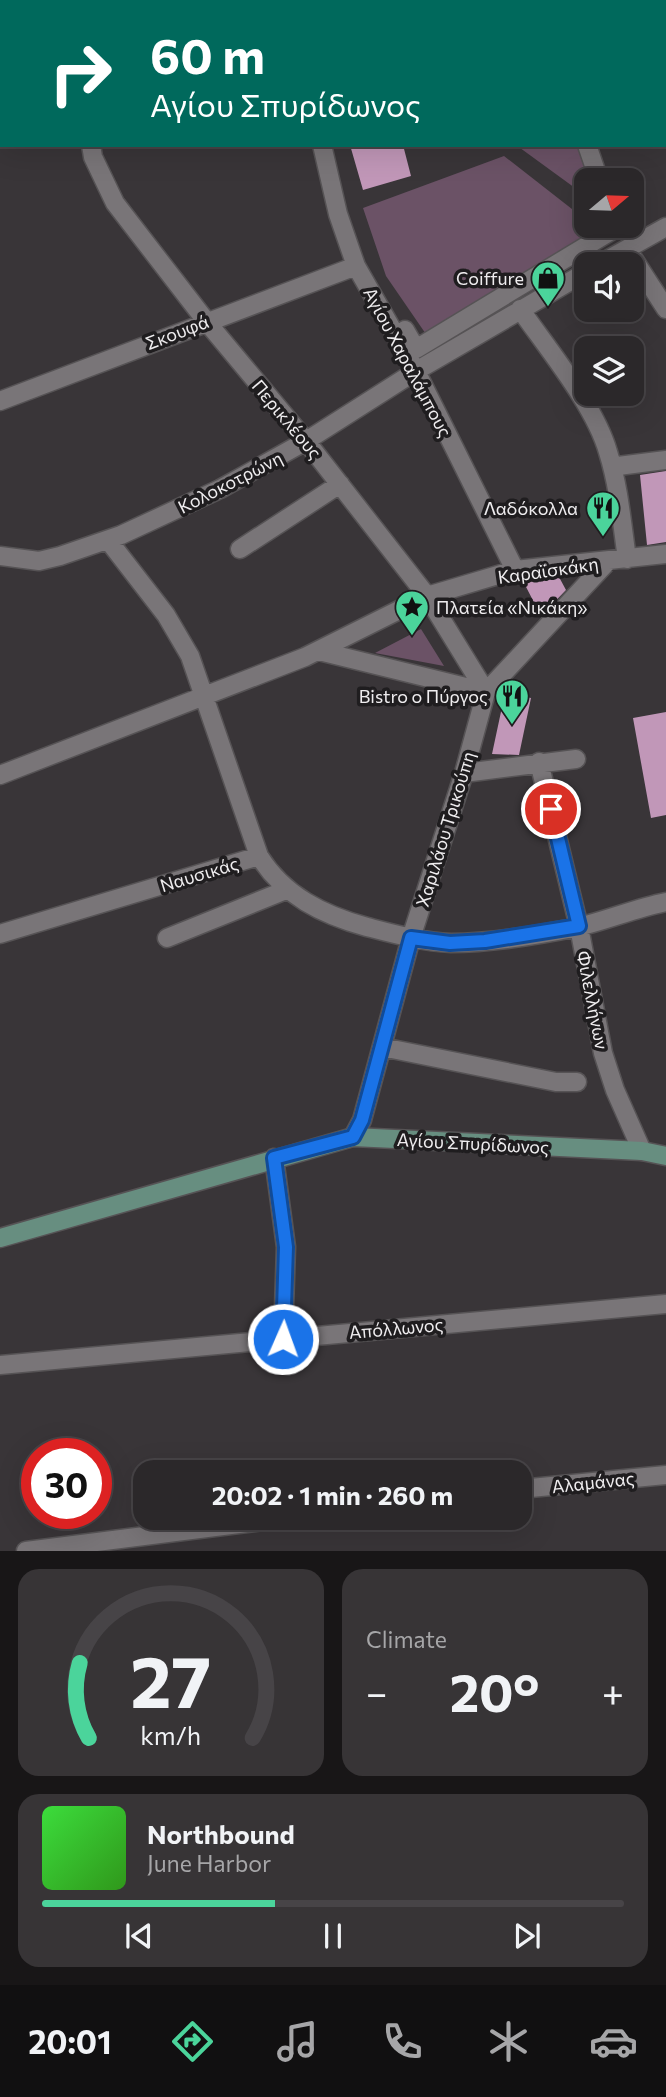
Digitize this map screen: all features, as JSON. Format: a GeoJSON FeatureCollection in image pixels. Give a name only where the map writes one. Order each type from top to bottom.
{"type":"FeatureCollection","features":[{"type":"Feature","properties":{"kind":"street","name":"Περικλέους"},"geometry":{"type":"LineString","coordinates":[[91,147],[93,157],[115,203],[427,596],[486,692]]}},
{"type":"Feature","properties":{"kind":"street","name":"Αγίου Χαραλάμπους"},"geometry":{"type":"LineString","coordinates":[[322,147],[338,215],[356,266],[415,370],[515,570]]}},
{"type":"Feature","properties":{"kind":"street"},"geometry":{"type":"LineString","coordinates":[[330,147],[367,265],[416,349],[599,238]]}},
{"type":"Feature","properties":{"kind":"street"},"geometry":{"type":"LineString","coordinates":[[588,147],[595,168]]}},
{"type":"Feature","properties":{"kind":"street"},"geometry":{"type":"LineString","coordinates":[[621,252],[666,226]]}},
{"type":"Feature","properties":{"kind":"street"},"geometry":{"type":"LineString","coordinates":[[626,249],[666,309]]}},
{"type":"Feature","properties":{"kind":"street","name":"Σκουφά"},"geometry":{"type":"LineString","coordinates":[[0,401],[356,266]]}},
{"type":"Feature","properties":{"kind":"street","name":"Κολοκοτρώνη"},"geometry":{"type":"LineString","coordinates":[[0,556],[39,561],[60,556],[108,540],[220,489],[306,441],[415,370],[574,279]]}},
{"type":"Feature","properties":{"kind":"street"},"geometry":{"type":"LineString","coordinates":[[520,309],[593,416],[608,451],[618,494],[627,559]]}},
{"type":"Feature","properties":{"kind":"street"},"geometry":{"type":"LineString","coordinates":[[618,466],[666,460]]}},
{"type":"Feature","properties":{"kind":"street"},"geometry":{"type":"LineString","coordinates":[[240,549],[340,484]]}},
{"type":"Feature","properties":{"kind":"street"},"geometry":{"type":"LineString","coordinates":[[108,540],[166,615],[190,656],[259,856]]}},
{"type":"Feature","properties":{"kind":"street","name":"Καραϊσκάκη"},"geometry":{"type":"LineString","coordinates":[[0,775],[318,651],[427,596],[515,570],[666,554]]}},
{"type":"Feature","properties":{"kind":"street","name":"Χαριλάου Τρικούπη"},"geometry":{"type":"LineString","coordinates":[[353,1137],[362,1120],[411,938],[464,773],[486,692],[608,561]]}},
{"type":"Feature","properties":{"kind":"street"},"geometry":{"type":"LineString","coordinates":[[318,651],[486,692]]}},
{"type":"Feature","properties":{"kind":"street"},"geometry":{"type":"LineString","coordinates":[[464,773],[576,759]]}},
{"type":"Feature","properties":{"kind":"street","name":"Φιλελλήνων"},"geometry":{"type":"LineString","coordinates":[[539,762],[579,926],[603,1052],[615,1090],[642,1151]]}},
{"type":"Feature","properties":{"kind":"street","name":"Ναυσικάς"},"geometry":{"type":"LineString","coordinates":[[0,934],[259,856],[271,875],[286,890],[335,919],[411,938],[450,943],[485,941],[579,926],[665,907]]}},
{"type":"Feature","properties":{"kind":"street"},"geometry":{"type":"LineString","coordinates":[[167,938],[286,890]]}},
{"type":"Feature","properties":{"kind":"street"},"geometry":{"type":"LineString","coordinates":[[382,1047],[556,1082],[577,1082]]}},
{"type":"Feature","properties":{"kind":"street","name":"Αγίου Σπυρίδωνος"},"geometry":{"type":"LineString","coordinates":[[0,1238],[353,1137],[642,1151],[666,1156]]}},
{"type":"Feature","properties":{"kind":"street"},"geometry":{"type":"LineString","coordinates":[[274,1158],[286,1247],[283,1339]]}},
{"type":"Feature","properties":{"kind":"street","name":"Απόλλωνος"},"geometry":{"type":"LineString","coordinates":[[0,1365],[666,1304]]}},
{"type":"Feature","properties":{"kind":"street","name":"Αλαμάνας"},"geometry":{"type":"LineString","coordinates":[[532,1488],[666,1475]]}},
{"type":"Feature","properties":{"kind":"street"},"geometry":{"type":"LineString","coordinates":[[26,1551],[192,1530]]}},
{"type":"Feature","properties":{"kind":"shaded area"},"geometry":{"type":"Polygon","coordinates":[[[519,147],[582,147],[588,168],[574,168],[574,187],[519,147]]]}},
{"type":"Feature","properties":{"kind":"shaded area"},"geometry":{"type":"Polygon","coordinates":[[[504,156],[574,211],[574,238],[584,238],[430,340],[386,276],[363,208],[504,156]]]}},
{"type":"Feature","properties":{"kind":"shaded area"},"geometry":{"type":"Polygon","coordinates":[[[421,629],[444,666],[375,653],[421,629]]]}},
{"type":"Feature","properties":{"kind":"building"},"geometry":{"type":"Polygon","coordinates":[[[351,147],[404,147],[411,176],[363,190],[351,147]]]}},
{"type":"Feature","properties":{"kind":"building"},"geometry":{"type":"Polygon","coordinates":[[[666,471],[666,542],[647,545],[640,475],[666,471]]]}},
{"type":"Feature","properties":{"kind":"building"},"geometry":{"type":"Polygon","coordinates":[[[559,577],[566,590],[541,616],[524,583],[559,577]]]}},
{"type":"Feature","properties":{"kind":"building","name":"Bistro ο Πύργος"},"geometry":{"type":"Polygon","coordinates":[[[505,693],[531,698],[519,755],[492,754],[505,693]]]}},
{"type":"Feature","properties":{"kind":"building"},"geometry":{"type":"Polygon","coordinates":[[[666,712],[666,815],[651,818],[633,718],[666,712]]]}},
{"type":"Feature","properties":{"kind":"place","name":"Coiffure"},"geometry":{"type":"Point","coordinates":[548,308]}},
{"type":"Feature","properties":{"kind":"place","name":"Λαδόκολλα"},"geometry":{"type":"Point","coordinates":[603,538]}},
{"type":"Feature","properties":{"kind":"place","name":"Πλατεία «Νικάκη»"},"geometry":{"type":"Point","coordinates":[412,637]}},
{"type":"Feature","properties":{"kind":"place","name":"Bistro ο Πύργος"},"geometry":{"type":"Point","coordinates":[512,726]}},
{"type":"Feature","properties":{"kind":"route"},"geometry":{"type":"LineString","coordinates":[[283,1339],[286,1247],[274,1158],[353,1137],[362,1120],[411,938],[450,943],[485,941],[579,926],[551,809]]}}]}
